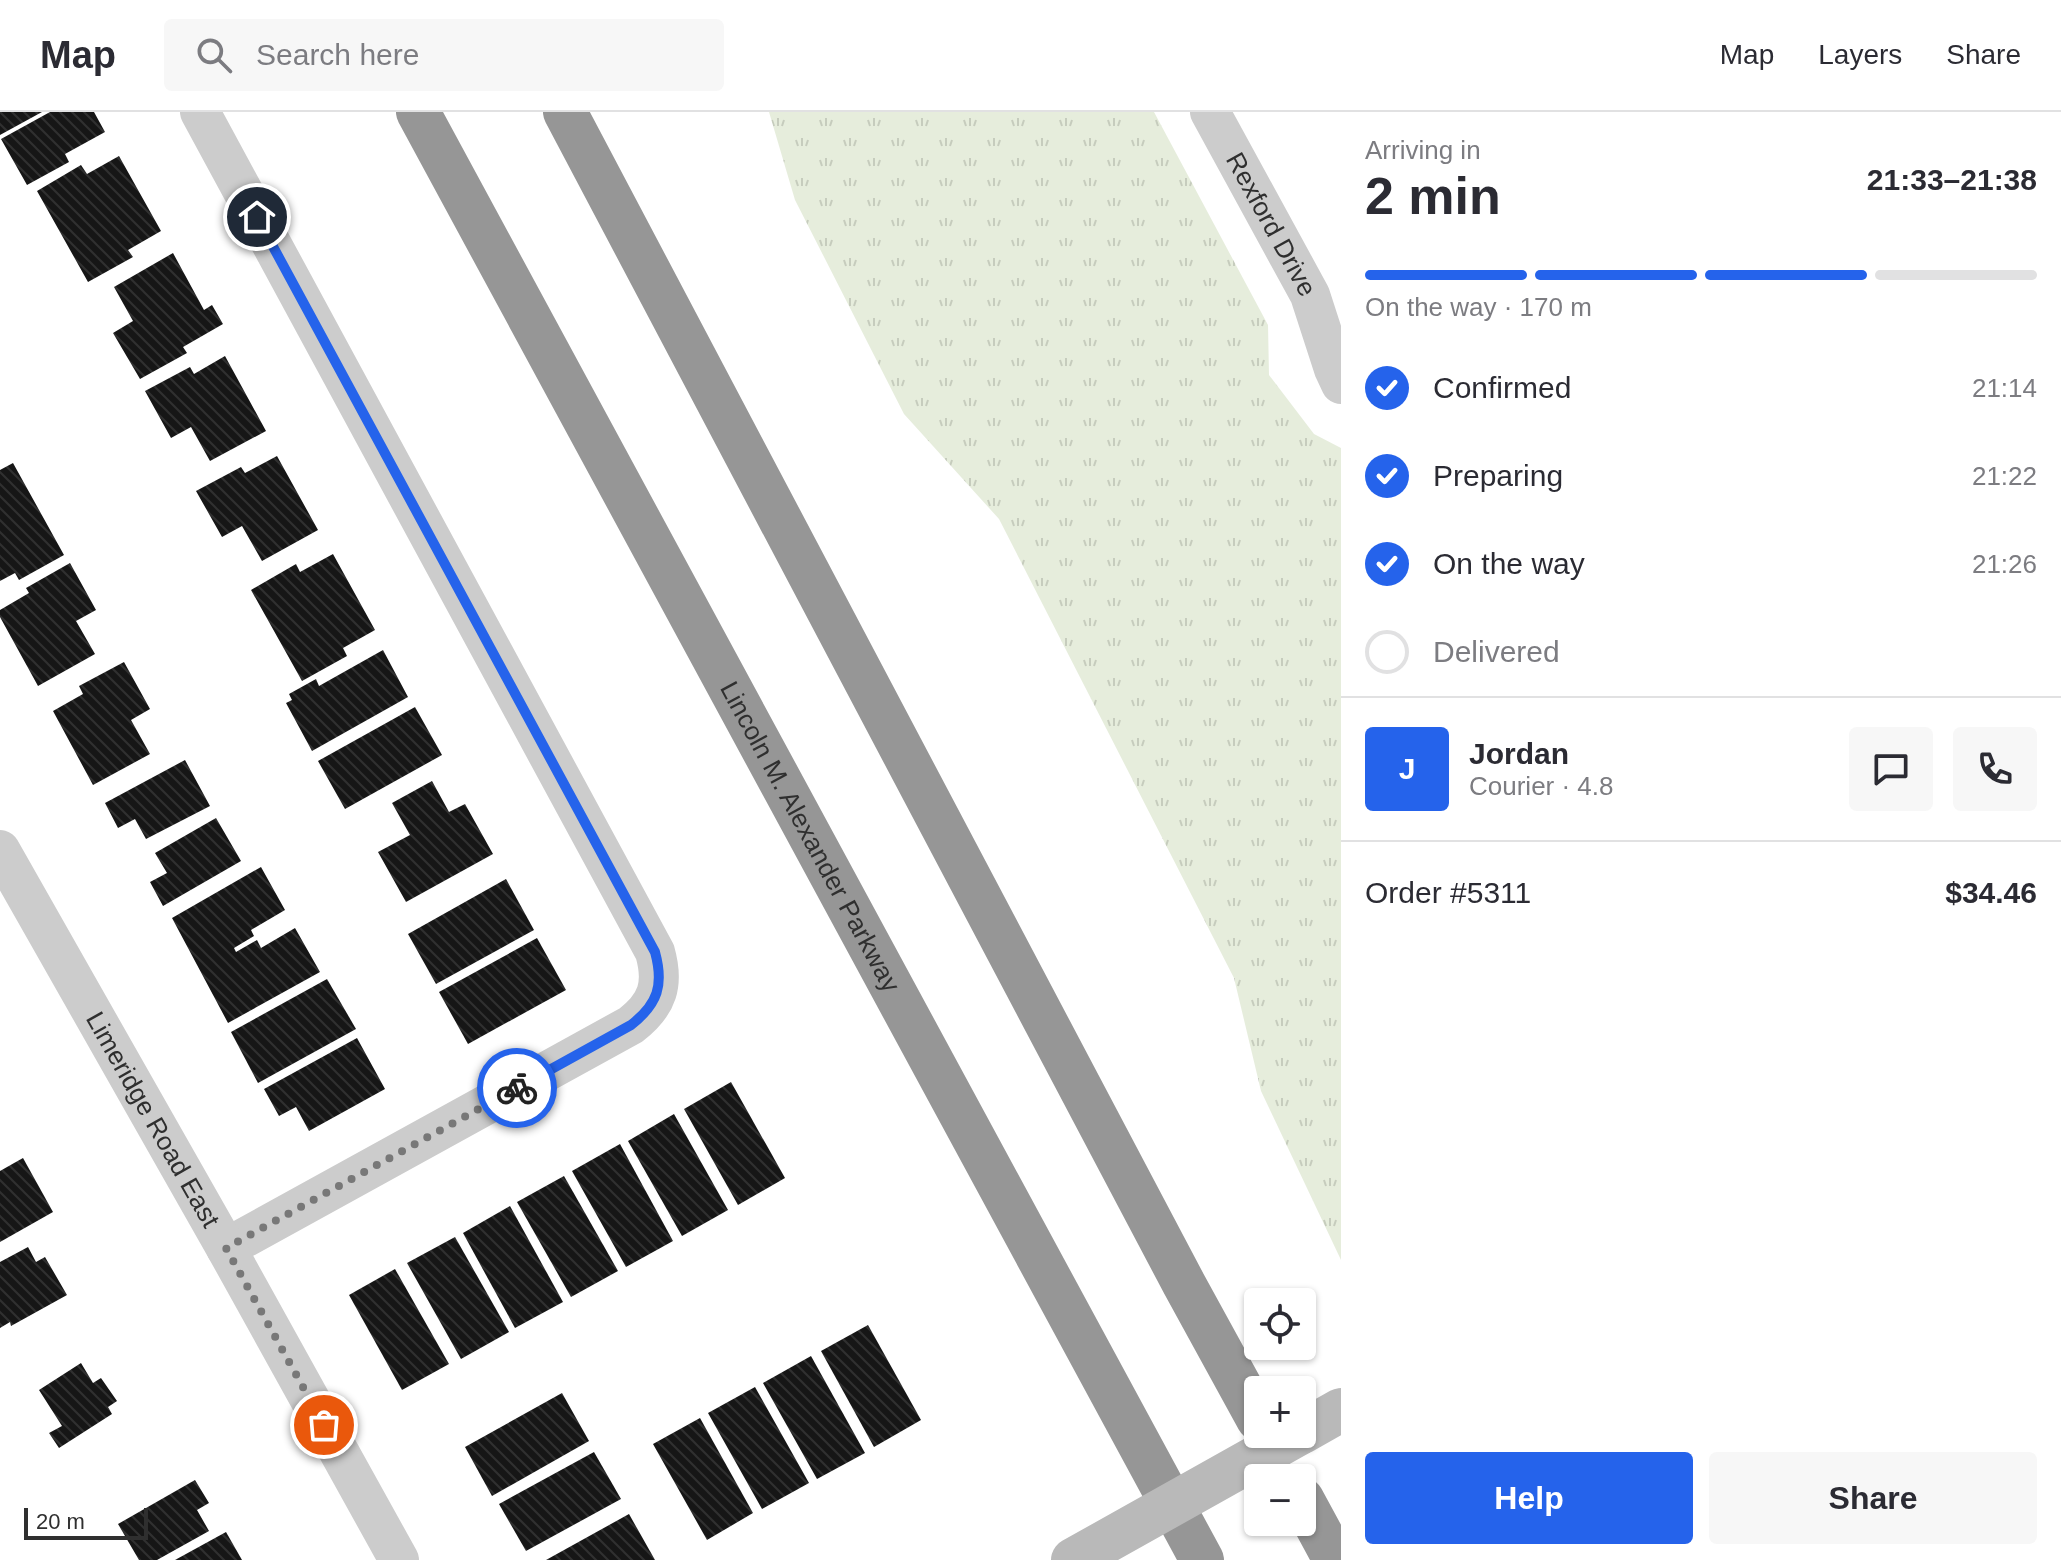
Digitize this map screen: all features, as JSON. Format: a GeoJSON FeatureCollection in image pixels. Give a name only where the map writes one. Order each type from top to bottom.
{"type":"FeatureCollection","features":[{"type":"Feature","properties":{"kind":"highway","name":"Lincoln M. Alexander Parkway"},"geometry":{"type":"LineString","coordinates":[[418,112],[1202,1560]]}},
{"type":"Feature","properties":{"kind":"highway"},"geometry":{"type":"LineString","coordinates":[[565,112],[1244,1393]]}},
{"type":"Feature","properties":{"kind":"highway"},"geometry":{"type":"LineString","coordinates":[[1316,1525],[1335,1560]]}},
{"type":"Feature","properties":{"kind":"main road"},"geometry":{"type":"LineString","coordinates":[[1316,1424],[1341,1410]]}},
{"type":"Feature","properties":{"kind":"main road"},"geometry":{"type":"LineString","coordinates":[[1073,1560],[1273,1448]]}},
{"type":"Feature","properties":{"kind":"street"},"geometry":{"type":"LineString","coordinates":[[200,112],[655,952],[659,970],[658,988],[651,1005],[631,1025],[226,1248]]}},
{"type":"Feature","properties":{"kind":"street","name":"Rexford Drive"},"geometry":{"type":"LineString","coordinates":[[1210,112],[1310,295],[1341,384]]}},
{"type":"Feature","properties":{"kind":"street","name":"Limeridge Road East"},"geometry":{"type":"LineString","coordinates":[[0,850],[399,1560]]}},
{"type":"Feature","properties":{"kind":"green space"},"geometry":{"type":"Polygon","coordinates":[[[769,112],[1154,112],[1268,325],[1269,375],[1314,434],[1341,448],[1341,1260],[1261,1091],[1234,978],[999,519],[904,414],[795,200],[769,112]]]}},
{"type":"Feature","properties":{"kind":"building"},"geometry":{"type":"Polygon","coordinates":[[[0,112],[42,112],[0,135],[0,112]]]}},
{"type":"Feature","properties":{"kind":"building"},"geometry":{"type":"Polygon","coordinates":[[[50,112],[94,112],[105,132],[65,154],[69,162],[27,185],[1,139],[50,112]]]}},
{"type":"Feature","properties":{"kind":"building"},"geometry":{"type":"Polygon","coordinates":[[[119,156],[161,231],[128,250],[133,257],[88,282],[37,191],[81,165],[87,174],[119,156]]]}},
{"type":"Feature","properties":{"kind":"building"},"geometry":{"type":"Polygon","coordinates":[[[173,253],[204,310],[212,305],[223,324],[183,347],[187,353],[140,379],[113,333],[133,321],[114,287],[173,253]]]}},
{"type":"Feature","properties":{"kind":"building"},"geometry":{"type":"Polygon","coordinates":[[[225,356],[266,431],[210,461],[191,427],[171,438],[145,391],[190,367],[194,374],[225,356]]]}},
{"type":"Feature","properties":{"kind":"building"},"geometry":{"type":"Polygon","coordinates":[[[277,456],[318,530],[262,561],[242,526],[222,537],[196,491],[241,467],[245,473],[277,456]]]}},
{"type":"Feature","properties":{"kind":"building"},"geometry":{"type":"Polygon","coordinates":[[[13,463],[64,555],[19,580],[15,573],[0,581],[0,470],[13,463]]]}},
{"type":"Feature","properties":{"kind":"building"},"geometry":{"type":"Polygon","coordinates":[[[333,554],[375,630],[343,648],[347,656],[302,681],[251,590],[296,564],[300,572],[333,554]]]}},
{"type":"Feature","properties":{"kind":"building"},"geometry":{"type":"Polygon","coordinates":[[[70,563],[96,610],[76,621],[95,654],[38,686],[0,617],[0,610],[29,593],[26,588],[70,563]]]}},
{"type":"Feature","properties":{"kind":"building"},"geometry":{"type":"Polygon","coordinates":[[[383,650],[408,697],[312,751],[286,703],[292,700],[289,694],[316,679],[319,686],[383,650]]]}},
{"type":"Feature","properties":{"kind":"building"},"geometry":{"type":"Polygon","coordinates":[[[124,662],[150,709],[131,720],[150,754],[93,785],[53,711],[83,694],[79,686],[124,662]]]}},
{"type":"Feature","properties":{"kind":"building"},"geometry":{"type":"Polygon","coordinates":[[[415,707],[442,755],[345,809],[318,761],[415,707]]]}},
{"type":"Feature","properties":{"kind":"building"},"geometry":{"type":"Polygon","coordinates":[[[185,760],[210,806],[146,839],[135,819],[118,828],[105,803],[185,760]]]}},
{"type":"Feature","properties":{"kind":"building"},"geometry":{"type":"Polygon","coordinates":[[[432,781],[449,812],[465,804],[493,854],[406,902],[378,852],[410,835],[392,803],[432,781]]]}},
{"type":"Feature","properties":{"kind":"building"},"geometry":{"type":"Polygon","coordinates":[[[216,818],[241,861],[163,906],[150,882],[167,873],[155,853],[216,818]]]}},
{"type":"Feature","properties":{"kind":"building"},"geometry":{"type":"Polygon","coordinates":[[[261,867],[285,910],[251,930],[254,936],[234,948],[236,952],[257,940],[261,948],[295,928],[320,972],[228,1023],[172,918],[261,867]]]}},
{"type":"Feature","properties":{"kind":"building"},"geometry":{"type":"Polygon","coordinates":[[[506,879],[534,930],[436,984],[408,934],[506,879]]]}},
{"type":"Feature","properties":{"kind":"building"},"geometry":{"type":"Polygon","coordinates":[[[537,938],[566,990],[468,1044],[439,992],[537,938]]]}},
{"type":"Feature","properties":{"kind":"building"},"geometry":{"type":"Polygon","coordinates":[[[327,979],[356,1029],[258,1083],[231,1032],[327,979]]]}},
{"type":"Feature","properties":{"kind":"building"},"geometry":{"type":"Polygon","coordinates":[[[357,1038],[385,1089],[309,1131],[296,1107],[279,1116],[264,1089],[357,1038]]]}},
{"type":"Feature","properties":{"kind":"building"},"geometry":{"type":"Polygon","coordinates":[[[731,1082],[785,1178],[738,1205],[684,1109],[731,1082]]]}},
{"type":"Feature","properties":{"kind":"building"},"geometry":{"type":"Polygon","coordinates":[[[674,1114],[728,1210],[682,1236],[628,1141],[674,1114]]]}},
{"type":"Feature","properties":{"kind":"building"},"geometry":{"type":"Polygon","coordinates":[[[620,1144],[673,1241],[626,1267],[572,1171],[620,1144]]]}},
{"type":"Feature","properties":{"kind":"building"},"geometry":{"type":"Polygon","coordinates":[[[23,1158],[53,1212],[0,1242],[0,1171],[23,1158]]]}},
{"type":"Feature","properties":{"kind":"building"},"geometry":{"type":"Polygon","coordinates":[[[564,1176],[618,1271],[571,1297],[517,1202],[564,1176]]]}},
{"type":"Feature","properties":{"kind":"building"},"geometry":{"type":"Polygon","coordinates":[[[510,1206],[563,1302],[515,1328],[463,1233],[510,1206]]]}},
{"type":"Feature","properties":{"kind":"building"},"geometry":{"type":"Polygon","coordinates":[[[455,1237],[509,1332],[461,1359],[407,1263],[455,1237]]]}},
{"type":"Feature","properties":{"kind":"building"},"geometry":{"type":"Polygon","coordinates":[[[28,1247],[36,1262],[45,1257],[67,1295],[11,1326],[10,1322],[0,1328],[0,1262],[28,1247]]]}},
{"type":"Feature","properties":{"kind":"building"},"geometry":{"type":"Polygon","coordinates":[[[395,1269],[449,1364],[402,1390],[349,1295],[395,1269]]]}},
{"type":"Feature","properties":{"kind":"building"},"geometry":{"type":"Polygon","coordinates":[[[868,1325],[921,1420],[874,1447],[821,1351],[868,1325]]]}},
{"type":"Feature","properties":{"kind":"building"},"geometry":{"type":"Polygon","coordinates":[[[811,1356],[865,1453],[817,1479],[763,1383],[811,1356]]]}},
{"type":"Feature","properties":{"kind":"building"},"geometry":{"type":"Polygon","coordinates":[[[81,1363],[93,1383],[101,1378],[117,1401],[108,1407],[112,1414],[59,1448],[49,1433],[62,1426],[39,1390],[81,1363]]]}},
{"type":"Feature","properties":{"kind":"building"},"geometry":{"type":"Polygon","coordinates":[[[755,1387],[809,1483],[762,1509],[708,1413],[755,1387]]]}},
{"type":"Feature","properties":{"kind":"building"},"geometry":{"type":"Polygon","coordinates":[[[562,1393],[589,1441],[492,1496],[465,1447],[562,1393]]]}},
{"type":"Feature","properties":{"kind":"building"},"geometry":{"type":"Polygon","coordinates":[[[700,1418],[753,1513],[707,1540],[653,1444],[700,1418]]]}},
{"type":"Feature","properties":{"kind":"building"},"geometry":{"type":"Polygon","coordinates":[[[594,1452],[621,1499],[526,1551],[499,1504],[594,1452]]]}},
{"type":"Feature","properties":{"kind":"building"},"geometry":{"type":"Polygon","coordinates":[[[195,1480],[209,1503],[197,1510],[209,1531],[157,1560],[139,1560],[118,1524],[195,1480]]]}},
{"type":"Feature","properties":{"kind":"building"},"geometry":{"type":"Polygon","coordinates":[[[629,1514],[655,1560],[546,1560],[629,1514]]]}},
{"type":"Feature","properties":{"kind":"building"},"geometry":{"type":"Polygon","coordinates":[[[226,1532],[242,1560],[175,1560],[226,1532]]]}},
{"type":"Feature","properties":{"kind":"way so far"},"geometry":{"type":"LineString","coordinates":[[324,1425],[226,1248],[517,1088]]}},
{"type":"Feature","properties":{"kind":"route"},"geometry":{"type":"LineString","coordinates":[[257,217],[655,952],[659,970],[658,988],[645,1013],[631,1025],[517,1088]]}}]}
